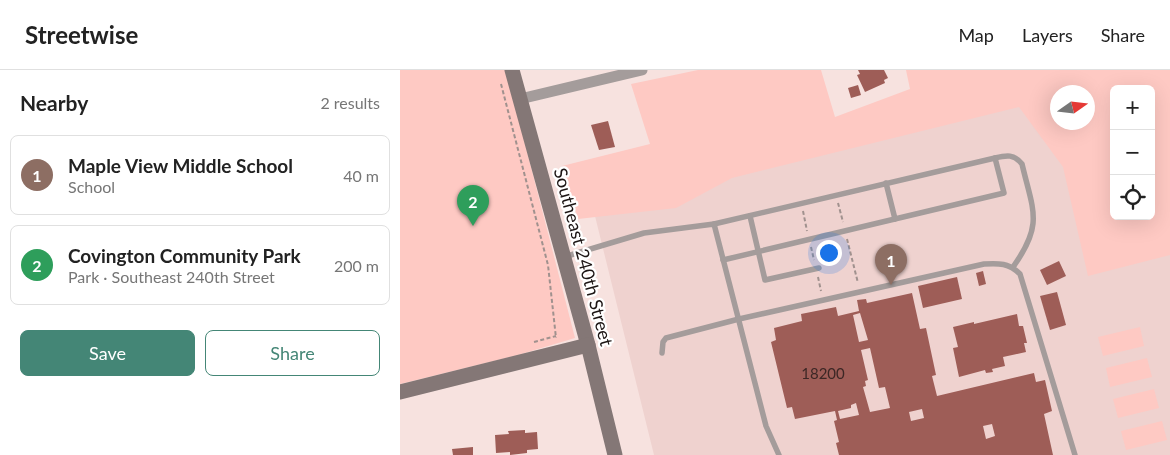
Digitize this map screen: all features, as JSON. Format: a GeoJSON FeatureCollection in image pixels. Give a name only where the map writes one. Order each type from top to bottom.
{"type":"FeatureCollection","features":[{"type":"Feature","properties":{"kind":"main road","name":"Southeast 240th Street"},"geometry":{"type":"LineString","coordinates":[[512,70],[588,345],[615,455]]}},
{"type":"Feature","properties":{"kind":"main road"},"geometry":{"type":"LineString","coordinates":[[400,392],[588,345]]}},
{"type":"Feature","properties":{"kind":"street"},"geometry":{"type":"LineString","coordinates":[[520,99],[642,70]]}},
{"type":"Feature","properties":{"kind":"lane"},"geometry":{"type":"LineString","coordinates":[[564,257],[644,233],[714,224],[1008,155],[1018,158],[1022,164],[1034,215],[1034,226],[1026,249],[1013,267]]}},
{"type":"Feature","properties":{"kind":"lane"},"geometry":{"type":"LineString","coordinates":[[723,260],[1004,193],[995,158]]}},
{"type":"Feature","properties":{"kind":"lane"},"geometry":{"type":"LineString","coordinates":[[886,184],[894,219]]}},
{"type":"Feature","properties":{"kind":"lane"},"geometry":{"type":"LineString","coordinates":[[750,216],[765,280],[818,268]]}},
{"type":"Feature","properties":{"kind":"lane"},"geometry":{"type":"LineString","coordinates":[[714,224],[766,426],[779,455]]}},
{"type":"Feature","properties":{"kind":"lane"},"geometry":{"type":"LineString","coordinates":[[662,353],[663,342],[666,338],[739,319],[984,264],[1002,263],[1013,267],[1020,274],[1075,455]]}},
{"type":"Feature","properties":{"kind":"path"},"geometry":{"type":"LineString","coordinates":[[500,79],[548,265],[558,353]]}},
{"type":"Feature","properties":{"kind":"path"},"geometry":{"type":"LineString","coordinates":[[836,195],[860,292]]}},
{"type":"Feature","properties":{"kind":"path"},"geometry":{"type":"LineString","coordinates":[[801,204],[818,268],[823,300]]}},
{"type":"Feature","properties":{"kind":"path"},"geometry":{"type":"LineString","coordinates":[[534,342],[556,336]]}},
{"type":"Feature","properties":{"kind":"shaded area"},"geometry":{"type":"Polygon","coordinates":[[[400,70],[506,70],[575,338],[518,355],[400,384],[400,70]]]}},
{"type":"Feature","properties":{"kind":"shaded area"},"geometry":{"type":"Polygon","coordinates":[[[698,70],[821,70],[835,117],[910,89],[906,70],[1170,70],[1170,255],[1088,276],[1063,167],[1019,107],[732,178],[676,208],[578,219],[562,166],[650,144],[631,84],[698,70]]]}},
{"type":"Feature","properties":{"kind":"shaded area"},"geometry":{"type":"Polygon","coordinates":[[[1124,70],[1170,70],[1170,455],[654,455],[593,208],[1050,89],[1050,130],[1095,130],[1095,85],[1066,85],[1124,70]]]}},
{"type":"Feature","properties":{"kind":"shaded area"},"geometry":{"type":"Polygon","coordinates":[[[1140,327],[1144,346],[1103,356],[1098,337],[1140,327]]]}},
{"type":"Feature","properties":{"kind":"shaded area"},"geometry":{"type":"Polygon","coordinates":[[[1147,358],[1152,377],[1110,387],[1106,368],[1147,358]]]}},
{"type":"Feature","properties":{"kind":"shaded area"},"geometry":{"type":"Polygon","coordinates":[[[1154,389],[1159,408],[1118,418],[1113,399],[1154,389]]]}},
{"type":"Feature","properties":{"kind":"shaded area"},"geometry":{"type":"Polygon","coordinates":[[[1162,421],[1167,440],[1126,450],[1121,431],[1162,421]]]}},
{"type":"Feature","properties":{"kind":"building"},"geometry":{"type":"Polygon","coordinates":[[[858,70],[884,70],[888,78],[884,80],[885,83],[865,92],[857,75],[860,74],[858,70]]]}},
{"type":"Feature","properties":{"kind":"building"},"geometry":{"type":"Polygon","coordinates":[[[858,85],[861,95],[851,98],[848,88],[858,85]]]}},
{"type":"Feature","properties":{"kind":"building"},"geometry":{"type":"Polygon","coordinates":[[[608,121],[615,147],[599,150],[591,125],[608,121]]]}},
{"type":"Feature","properties":{"kind":"building"},"geometry":{"type":"Polygon","coordinates":[[[1059,261],[1066,276],[1047,285],[1040,270],[1059,261]]]}},
{"type":"Feature","properties":{"kind":"building"},"geometry":{"type":"Polygon","coordinates":[[[983,271],[986,284],[979,286],[976,273],[983,271]]]}},
{"type":"Feature","properties":{"kind":"building"},"geometry":{"type":"Polygon","coordinates":[[[957,277],[962,299],[923,308],[918,286],[957,277]]]}},
{"type":"Feature","properties":{"kind":"building"},"geometry":{"type":"Polygon","coordinates":[[[1057,292],[1066,325],[1050,330],[1040,296],[1057,292]]]}},
{"type":"Feature","properties":{"kind":"building"},"geometry":{"type":"Polygon","coordinates":[[[912,293],[920,329],[926,328],[936,375],[932,376],[937,396],[1034,373],[1036,382],[1045,380],[1052,411],[1044,414],[1053,455],[839,455],[836,443],[839,442],[834,421],[837,420],[835,411],[795,419],[792,407],[787,408],[771,342],[776,340],[774,328],[802,321],[801,314],[836,307],[838,316],[859,311],[857,300],[866,299],[867,303],[912,293]],[[860,313],[853,315],[859,342],[868,340],[860,313]],[[870,348],[861,350],[868,380],[865,381],[866,386],[863,387],[870,412],[890,408],[885,387],[879,388],[870,348]],[[856,403],[851,405],[851,408],[838,411],[840,419],[859,415],[856,403]],[[922,409],[909,412],[911,421],[924,418],[922,409]],[[992,424],[983,426],[986,439],[995,436],[992,424]]]}},
{"type":"Feature","properties":{"kind":"building"},"geometry":{"type":"Polygon","coordinates":[[[1017,314],[1019,326],[1023,326],[1027,343],[1024,343],[1026,352],[1003,357],[1005,366],[992,369],[993,372],[986,373],[985,370],[959,377],[953,348],[958,347],[953,327],[1017,314]]]}},
{"type":"Feature","properties":{"kind":"building"},"geometry":{"type":"Polygon","coordinates":[[[525,430],[525,433],[537,432],[538,449],[527,450],[527,453],[510,455],[510,452],[496,453],[495,435],[509,434],[508,431],[525,430]]]}},
{"type":"Feature","properties":{"kind":"building"},"geometry":{"type":"Polygon","coordinates":[[[473,447],[473,455],[453,455],[452,449],[473,447]]]}},
{"type":"Feature","properties":{"kind":"place","name":"Covington Community Park"},"geometry":{"type":"Point","coordinates":[473,226]}},
{"type":"Feature","properties":{"kind":"place","name":"Maple View Middle School"},"geometry":{"type":"Point","coordinates":[891,285]}}]}
